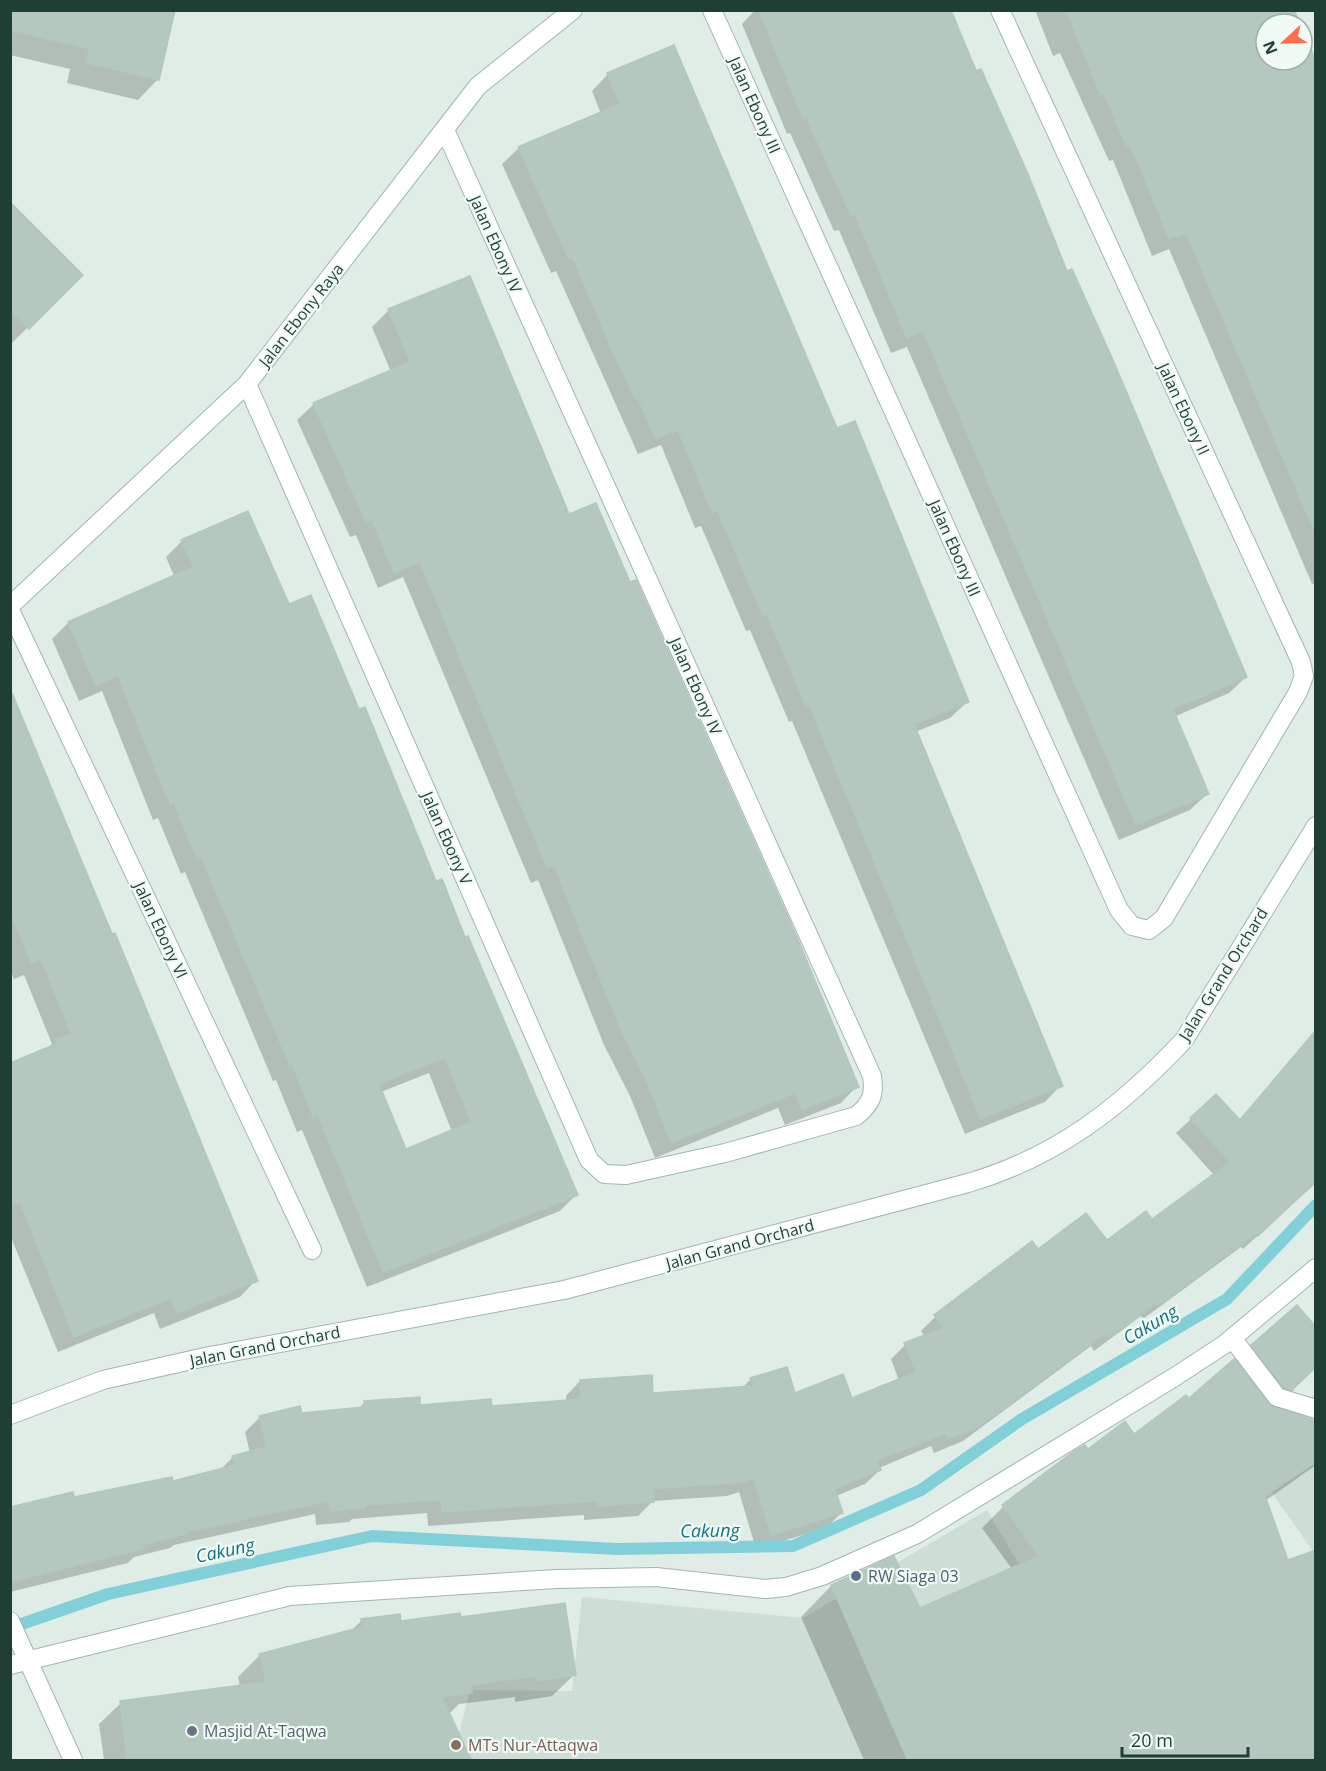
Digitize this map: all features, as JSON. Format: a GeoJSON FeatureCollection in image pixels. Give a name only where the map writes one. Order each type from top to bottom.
{"type":"FeatureCollection","features":[{"type":"Feature","properties":{"kind":"street","name":"Jalan Ebony Raya"},"geometry":{"type":"LineString","coordinates":[[10,608],[247,384],[478,86],[573,10]]}},
{"type":"Feature","properties":{"kind":"street","name":"Jalan Ebony III"},"geometry":{"type":"LineString","coordinates":[[712,10],[1114,899],[1132,926],[1149,930],[1164,918],[1232,802]]}},
{"type":"Feature","properties":{"kind":"street","name":"Jalan Ebony II"},"geometry":{"type":"LineString","coordinates":[[1000,10],[1301,662],[1304,676],[1298,692],[1232,802]]}},
{"type":"Feature","properties":{"kind":"street","name":"Jalan Ebony IV"},"geometry":{"type":"LineString","coordinates":[[445,130],[872,1076],[874,1089],[869,1106],[856,1116],[725,1152]]}},
{"type":"Feature","properties":{"kind":"street","name":"Jalan Ebony V"},"geometry":{"type":"LineString","coordinates":[[247,384],[589,1160],[604,1174],[626,1175],[725,1152]]}},
{"type":"Feature","properties":{"kind":"street","name":"Jalan Ebony VI"},"geometry":{"type":"LineString","coordinates":[[10,608],[312,1250]]}},
{"type":"Feature","properties":{"kind":"street","name":"Jalan Grand Orchard"},"geometry":{"type":"LineString","coordinates":[[10,1415],[103,1380],[171,1364],[564,1290],[968,1183],[1027,1163],[1058,1147],[1107,1112],[1155,1070],[1184,1040],[1316,826]]}},
{"type":"Feature","properties":{"kind":"street"},"geometry":{"type":"LineString","coordinates":[[19,1657],[290,1596],[656,1577],[765,1589],[786,1587],[822,1576],[917,1534],[1173,1378],[1232,1338],[1316,1268]]}},
{"type":"Feature","properties":{"kind":"street"},"geometry":{"type":"LineString","coordinates":[[1232,1338],[1277,1397],[1316,1409]]}},
{"type":"Feature","properties":{"kind":"street"},"geometry":{"type":"LineString","coordinates":[[10,1621],[19,1657],[73,1761]]}},
{"type":"Feature","properties":{"kind":"shaded area"},"geometry":{"type":"Polygon","coordinates":[[[1315,1394],[1315,1554],[1241,1449],[1315,1394]]]}},
{"type":"Feature","properties":{"kind":"shaded area"},"geometry":{"type":"Polygon","coordinates":[[[987,1510],[1047,1612],[1197,1760],[401,1760],[459,1733],[470,1690],[572,1691],[582,1597],[803,1618],[987,1510]]]}},
{"type":"Feature","properties":{"kind":"building"},"geometry":{"type":"Polygon","coordinates":[[[10,10],[175,10],[159,80],[86,63],[89,49],[10,30],[10,10]]]}},
{"type":"Feature","properties":{"kind":"building"},"geometry":{"type":"Polygon","coordinates":[[[759,10],[951,10],[976,71],[981,69],[1028,174],[1067,271],[1072,269],[1113,360],[1247,677],[1173,709],[1209,794],[1136,825],[923,331],[907,338],[855,214],[851,216],[806,117],[803,118],[759,10]]]}},
{"type":"Feature","properties":{"kind":"building"},"geometry":{"type":"Polygon","coordinates":[[[1066,10],[1294,10],[1295,12],[1254,12],[1254,72],[1314,72],[1314,56],[1316,61],[1316,535],[1186,233],[1169,239],[1130,144],[1126,145],[1104,93],[1101,95],[1066,10]]]}},
{"type":"Feature","properties":{"kind":"building"},"geometry":{"type":"Polygon","coordinates":[[[674,45],[837,428],[855,421],[969,702],[914,724],[1063,1086],[981,1119],[809,705],[806,706],[767,614],[763,616],[717,510],[712,513],[678,430],[655,439],[638,398],[635,399],[614,355],[572,256],[568,258],[518,147],[620,104],[607,73],[674,45]]]}},
{"type":"Feature","properties":{"kind":"building"},"geometry":{"type":"Polygon","coordinates":[[[10,202],[83,275],[29,329],[10,311],[10,202]]]}},
{"type":"Feature","properties":{"kind":"building"},"geometry":{"type":"Polygon","coordinates":[[[470,276],[569,514],[596,503],[630,582],[636,580],[797,937],[859,1087],[802,1110],[795,1093],[671,1143],[646,1080],[620,1028],[554,865],[547,868],[420,562],[394,572],[372,520],[366,522],[313,403],[410,362],[388,309],[470,276]]]}},
{"type":"Feature","properties":{"kind":"building"},"geometry":{"type":"Polygon","coordinates":[[[248,511],[289,604],[311,595],[359,709],[365,707],[436,881],[442,879],[465,937],[468,936],[578,1195],[383,1272],[318,1115],[313,1117],[201,857],[197,859],[174,803],[170,804],[118,676],[96,686],[68,622],[193,567],[181,540],[248,511]],[[445,1057],[379,1084],[406,1149],[471,1122],[445,1057]]]}},
{"type":"Feature","properties":{"kind":"building"},"geometry":{"type":"Polygon","coordinates":[[[12,693],[112,934],[115,933],[258,1281],[177,1313],[171,1298],[74,1337],[20,1202],[10,1206],[10,1063],[56,1044],[55,1040],[71,1033],[41,959],[31,963],[10,912],[12,693]]]}},
{"type":"Feature","properties":{"kind":"building"},"geometry":{"type":"Polygon","coordinates":[[[1316,1030],[1316,1181],[1258,1236],[1256,1234],[1158,1306],[1156,1303],[1109,1338],[1106,1333],[979,1427],[948,1439],[946,1433],[877,1460],[881,1470],[835,1489],[843,1513],[771,1535],[754,1479],[743,1482],[653,1489],[654,1502],[598,1506],[598,1501],[442,1512],[441,1500],[365,1505],[365,1508],[330,1511],[329,1501],[186,1532],[186,1534],[143,1545],[144,1549],[10,1582],[10,1507],[73,1492],[74,1497],[172,1477],[173,1481],[235,1465],[232,1456],[266,1447],[259,1416],[300,1406],[302,1413],[364,1407],[364,1401],[420,1397],[420,1405],[491,1399],[492,1406],[581,1399],[580,1380],[652,1375],[653,1393],[753,1386],[750,1378],[787,1367],[795,1393],[843,1374],[852,1398],[916,1372],[904,1343],[943,1328],[934,1315],[1032,1241],[1038,1249],[1086,1213],[1107,1240],[1146,1211],[1152,1219],[1230,1162],[1190,1118],[1216,1094],[1240,1120],[1316,1030]]]}},
{"type":"Feature","properties":{"kind":"building"},"geometry":{"type":"Polygon","coordinates":[[[1297,1305],[1316,1327],[1316,1367],[1292,1388],[1293,1390],[1284,1387],[1251,1345],[1297,1305]]]}},
{"type":"Feature","properties":{"kind":"building"},"geometry":{"type":"Polygon","coordinates":[[[1234,1359],[1269,1404],[1316,1423],[1316,1462],[1265,1496],[1288,1560],[1316,1550],[1316,1761],[908,1761],[831,1585],[894,1556],[920,1608],[1039,1556],[1002,1505],[1073,1452],[1085,1445],[1088,1449],[1125,1421],[1134,1434],[1186,1395],[1189,1398],[1234,1359]]]}},
{"type":"Feature","properties":{"kind":"building"},"geometry":{"type":"Polygon","coordinates":[[[565,1603],[576,1675],[537,1681],[536,1676],[471,1685],[472,1693],[442,1697],[472,1761],[127,1761],[120,1701],[266,1682],[259,1654],[362,1627],[361,1619],[400,1614],[401,1621],[460,1613],[461,1617],[565,1603]]]}},
{"type":"Feature","properties":{"kind":"waterway","name":"Cakung"},"geometry":{"type":"LineString","coordinates":[[10,1628],[108,1594],[372,1536],[617,1549],[793,1546],[921,1490],[1022,1419],[1227,1299],[1316,1205]]}},
{"type":"Feature","properties":{"kind":"place","name":"RW Siaga 03"},"geometry":{"type":"Point","coordinates":[856,1576]}},
{"type":"Feature","properties":{"kind":"place","name":"Masjid At-Taqwa"},"geometry":{"type":"Point","coordinates":[192,1731]}},
{"type":"Feature","properties":{"kind":"place","name":"MTs Nur-Attaqwa"},"geometry":{"type":"Point","coordinates":[456,1745]}}]}
